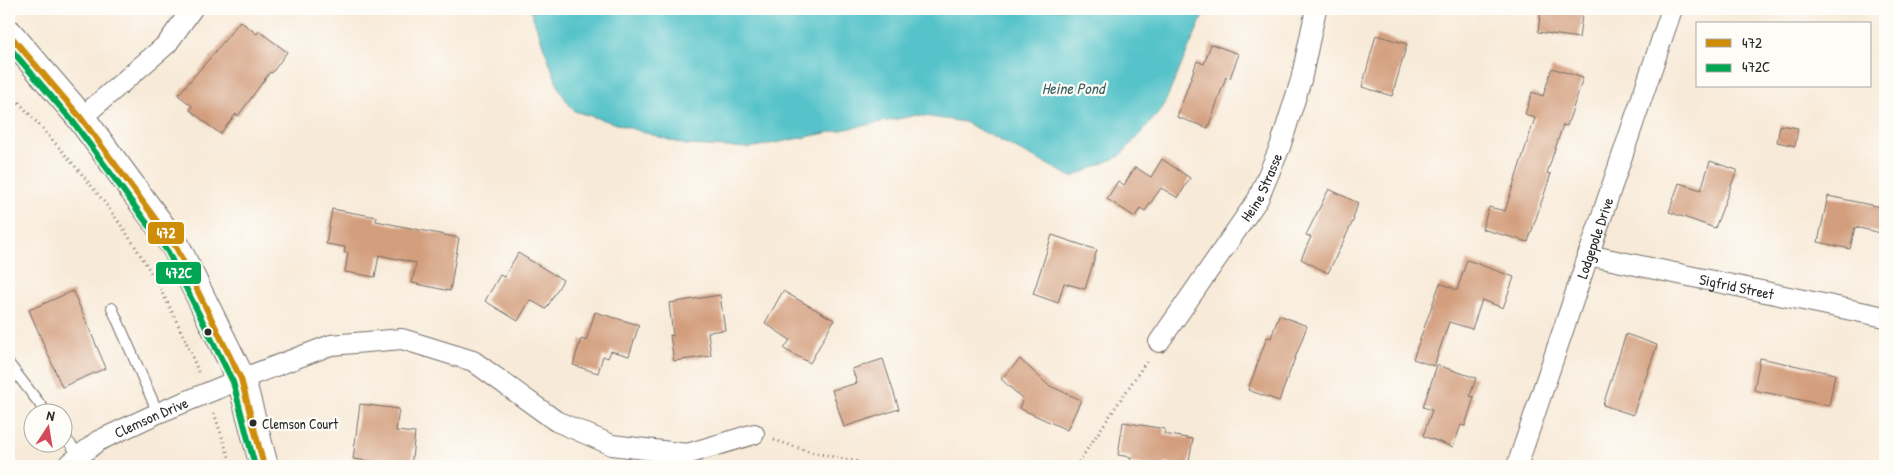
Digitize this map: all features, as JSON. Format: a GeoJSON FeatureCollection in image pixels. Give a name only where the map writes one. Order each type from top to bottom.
{"type":"FeatureCollection","features":[{"type":"Feature","properties":{"kind":"street"},"geometry":{"type":"LineString","coordinates":[[81,118],[167,44],[192,9]]}},
{"type":"Feature","properties":{"kind":"street","name":"Heine Strasse"},"geometry":{"type":"LineString","coordinates":[[1159,342],[1258,200],[1280,147],[1301,80],[1316,9]]}},
{"type":"Feature","properties":{"kind":"street","name":"Lodgepole Drive"},"geometry":{"type":"LineString","coordinates":[[1517,466],[1672,9]]}},
{"type":"Feature","properties":{"kind":"street"},"geometry":{"type":"LineString","coordinates":[[9,34],[81,118],[176,247],[241,379],[264,466]]}},
{"type":"Feature","properties":{"kind":"street","name":"Sigfrid Street"},"geometry":{"type":"LineString","coordinates":[[1588,255],[1885,317]]}},
{"type":"Feature","properties":{"kind":"street"},"geometry":{"type":"LineString","coordinates":[[241,379],[331,345],[402,339],[473,361],[556,421],[612,445],[687,454],[754,434]]}},
{"type":"Feature","properties":{"kind":"street","name":"Clemson Drive"},"geometry":{"type":"LineString","coordinates":[[73,461],[98,440],[241,379]]}},
{"type":"Feature","properties":{"kind":"lane"},"geometry":{"type":"LineString","coordinates":[[112,308],[158,413]]}},
{"type":"Feature","properties":{"kind":"lane"},"geometry":{"type":"LineString","coordinates":[[9,364],[38,402]]}},
{"type":"Feature","properties":{"kind":"path"},"geometry":{"type":"LineString","coordinates":[[9,91],[110,210],[152,273],[192,355],[232,466]]}},
{"type":"Feature","properties":{"kind":"path"},"geometry":{"type":"LineString","coordinates":[[1076,466],[1159,342]]}},
{"type":"Feature","properties":{"kind":"path"},"geometry":{"type":"LineString","coordinates":[[754,434],[811,452],[877,466]]}},
{"type":"Feature","properties":{"kind":"water","name":"Heine Pond"},"geometry":{"type":"Polygon","coordinates":[[[530,9],[1206,9],[1162,109],[1120,156],[1072,177],[964,122],[918,115],[749,148],[686,145],[574,111],[560,91],[530,9]]]}},
{"type":"Feature","properties":{"kind":"building"},"geometry":{"type":"Polygon","coordinates":[[[1541,9],[1577,9],[1577,15],[1582,16],[1579,38],[1538,32],[1541,9]]]}},
{"type":"Feature","properties":{"kind":"building"},"geometry":{"type":"Polygon","coordinates":[[[240,21],[257,34],[259,31],[287,52],[238,116],[236,114],[220,134],[190,110],[192,106],[178,95],[240,21]]]}},
{"type":"Feature","properties":{"kind":"building"},"geometry":{"type":"Polygon","coordinates":[[[1376,35],[1407,44],[1392,96],[1362,87],[1376,35]]]}},
{"type":"Feature","properties":{"kind":"building"},"geometry":{"type":"Polygon","coordinates":[[[1211,44],[1239,54],[1230,78],[1226,77],[1208,128],[1177,117],[1197,61],[1204,64],[1211,44]]]}},
{"type":"Feature","properties":{"kind":"building"},"geometry":{"type":"Polygon","coordinates":[[[1552,68],[1583,78],[1567,126],[1563,125],[1547,173],[1551,174],[1528,242],[1482,229],[1489,207],[1505,211],[1535,118],[1525,114],[1532,92],[1543,96],[1552,68]]]}},
{"type":"Feature","properties":{"kind":"building"},"geometry":{"type":"Polygon","coordinates":[[[1780,125],[1798,128],[1795,146],[1777,142],[1780,125]]]}},
{"type":"Feature","properties":{"kind":"building"},"geometry":{"type":"Polygon","coordinates":[[[1162,159],[1190,178],[1178,198],[1161,188],[1145,211],[1140,208],[1135,217],[1107,199],[1118,181],[1124,185],[1135,167],[1151,177],[1162,159]]]}},
{"type":"Feature","properties":{"kind":"building"},"geometry":{"type":"Polygon","coordinates":[[[1710,161],[1737,170],[1715,228],[1669,212],[1679,183],[1701,190],[1710,161]]]}},
{"type":"Feature","properties":{"kind":"building"},"geometry":{"type":"Polygon","coordinates":[[[1329,189],[1358,203],[1354,219],[1328,273],[1301,259],[1311,237],[1306,235],[1329,189]]]}},
{"type":"Feature","properties":{"kind":"building"},"geometry":{"type":"Polygon","coordinates":[[[1828,196],[1885,208],[1885,234],[1855,227],[1850,249],[1818,242],[1828,196]]]}},
{"type":"Feature","properties":{"kind":"building"},"geometry":{"type":"Polygon","coordinates":[[[332,209],[377,217],[376,221],[459,238],[450,291],[412,283],[416,263],[379,255],[375,277],[345,272],[348,253],[344,252],[345,247],[326,244],[332,209]]]}},
{"type":"Feature","properties":{"kind":"building"},"geometry":{"type":"Polygon","coordinates":[[[1052,235],[1097,250],[1085,289],[1064,283],[1058,303],[1033,294],[1052,235]]]}},
{"type":"Feature","properties":{"kind":"building"},"geometry":{"type":"Polygon","coordinates":[[[518,253],[563,280],[546,309],[530,300],[518,321],[485,301],[500,275],[504,277],[518,253]]]}},
{"type":"Feature","properties":{"kind":"building"},"geometry":{"type":"Polygon","coordinates":[[[1467,260],[1514,277],[1503,308],[1482,300],[1472,329],[1449,322],[1434,366],[1413,359],[1440,283],[1457,290],[1467,260]]]}},
{"type":"Feature","properties":{"kind":"building"},"geometry":{"type":"Polygon","coordinates":[[[73,291],[106,368],[62,387],[29,310],[73,291]]]}},
{"type":"Feature","properties":{"kind":"building"},"geometry":{"type":"Polygon","coordinates":[[[783,291],[834,320],[810,363],[784,349],[790,340],[765,323],[783,291]]]}},
{"type":"Feature","properties":{"kind":"building"},"geometry":{"type":"Polygon","coordinates":[[[720,295],[725,330],[708,332],[711,356],[674,361],[670,335],[673,336],[669,303],[720,295]]]}},
{"type":"Feature","properties":{"kind":"building"},"geometry":{"type":"Polygon","coordinates":[[[595,312],[639,325],[629,356],[611,351],[608,358],[603,356],[598,373],[573,365],[581,339],[586,341],[595,312]]]}},
{"type":"Feature","properties":{"kind":"building"},"geometry":{"type":"Polygon","coordinates":[[[1279,315],[1307,326],[1279,401],[1248,390],[1267,337],[1271,338],[1279,315]]]}},
{"type":"Feature","properties":{"kind":"building"},"geometry":{"type":"Polygon","coordinates":[[[1626,334],[1657,345],[1633,415],[1603,405],[1626,334]]]}},
{"type":"Feature","properties":{"kind":"building"},"geometry":{"type":"Polygon","coordinates":[[[1760,358],[1835,374],[1829,406],[1754,390],[1760,358]]]}},
{"type":"Feature","properties":{"kind":"building"},"geometry":{"type":"Polygon","coordinates":[[[883,359],[899,409],[844,427],[832,390],[857,383],[852,369],[883,359]]]}},
{"type":"Feature","properties":{"kind":"building"},"geometry":{"type":"Polygon","coordinates":[[[1020,359],[1048,385],[1081,400],[1067,430],[1019,408],[1023,399],[1001,379],[1020,359]]]}},
{"type":"Feature","properties":{"kind":"building"},"geometry":{"type":"Polygon","coordinates":[[[1437,365],[1476,378],[1470,396],[1474,397],[1465,426],[1461,425],[1453,447],[1423,436],[1432,410],[1423,407],[1437,365]]]}},
{"type":"Feature","properties":{"kind":"building"},"geometry":{"type":"Polygon","coordinates":[[[360,404],[399,409],[396,431],[415,433],[411,466],[353,459],[360,404]]]}},
{"type":"Feature","properties":{"kind":"building"},"geometry":{"type":"Polygon","coordinates":[[[1123,422],[1165,429],[1164,434],[1193,439],[1188,466],[1164,463],[1163,466],[1150,466],[1130,463],[1131,457],[1118,455],[1123,422]]]}},
{"type":"Feature","properties":{"kind":"transit line","name":"472"},"geometry":{"type":"LineString","coordinates":[[9,34],[81,118],[176,247],[241,379],[264,466]]}},
{"type":"Feature","properties":{"kind":"transit line","name":"472C"},"geometry":{"type":"LineString","coordinates":[[9,47],[74,123],[168,252],[233,382],[255,466]]}},
{"type":"Feature","properties":{"kind":"place","name":"Clemson Court"},"geometry":{"type":"Point","coordinates":[253,423]}}]}
